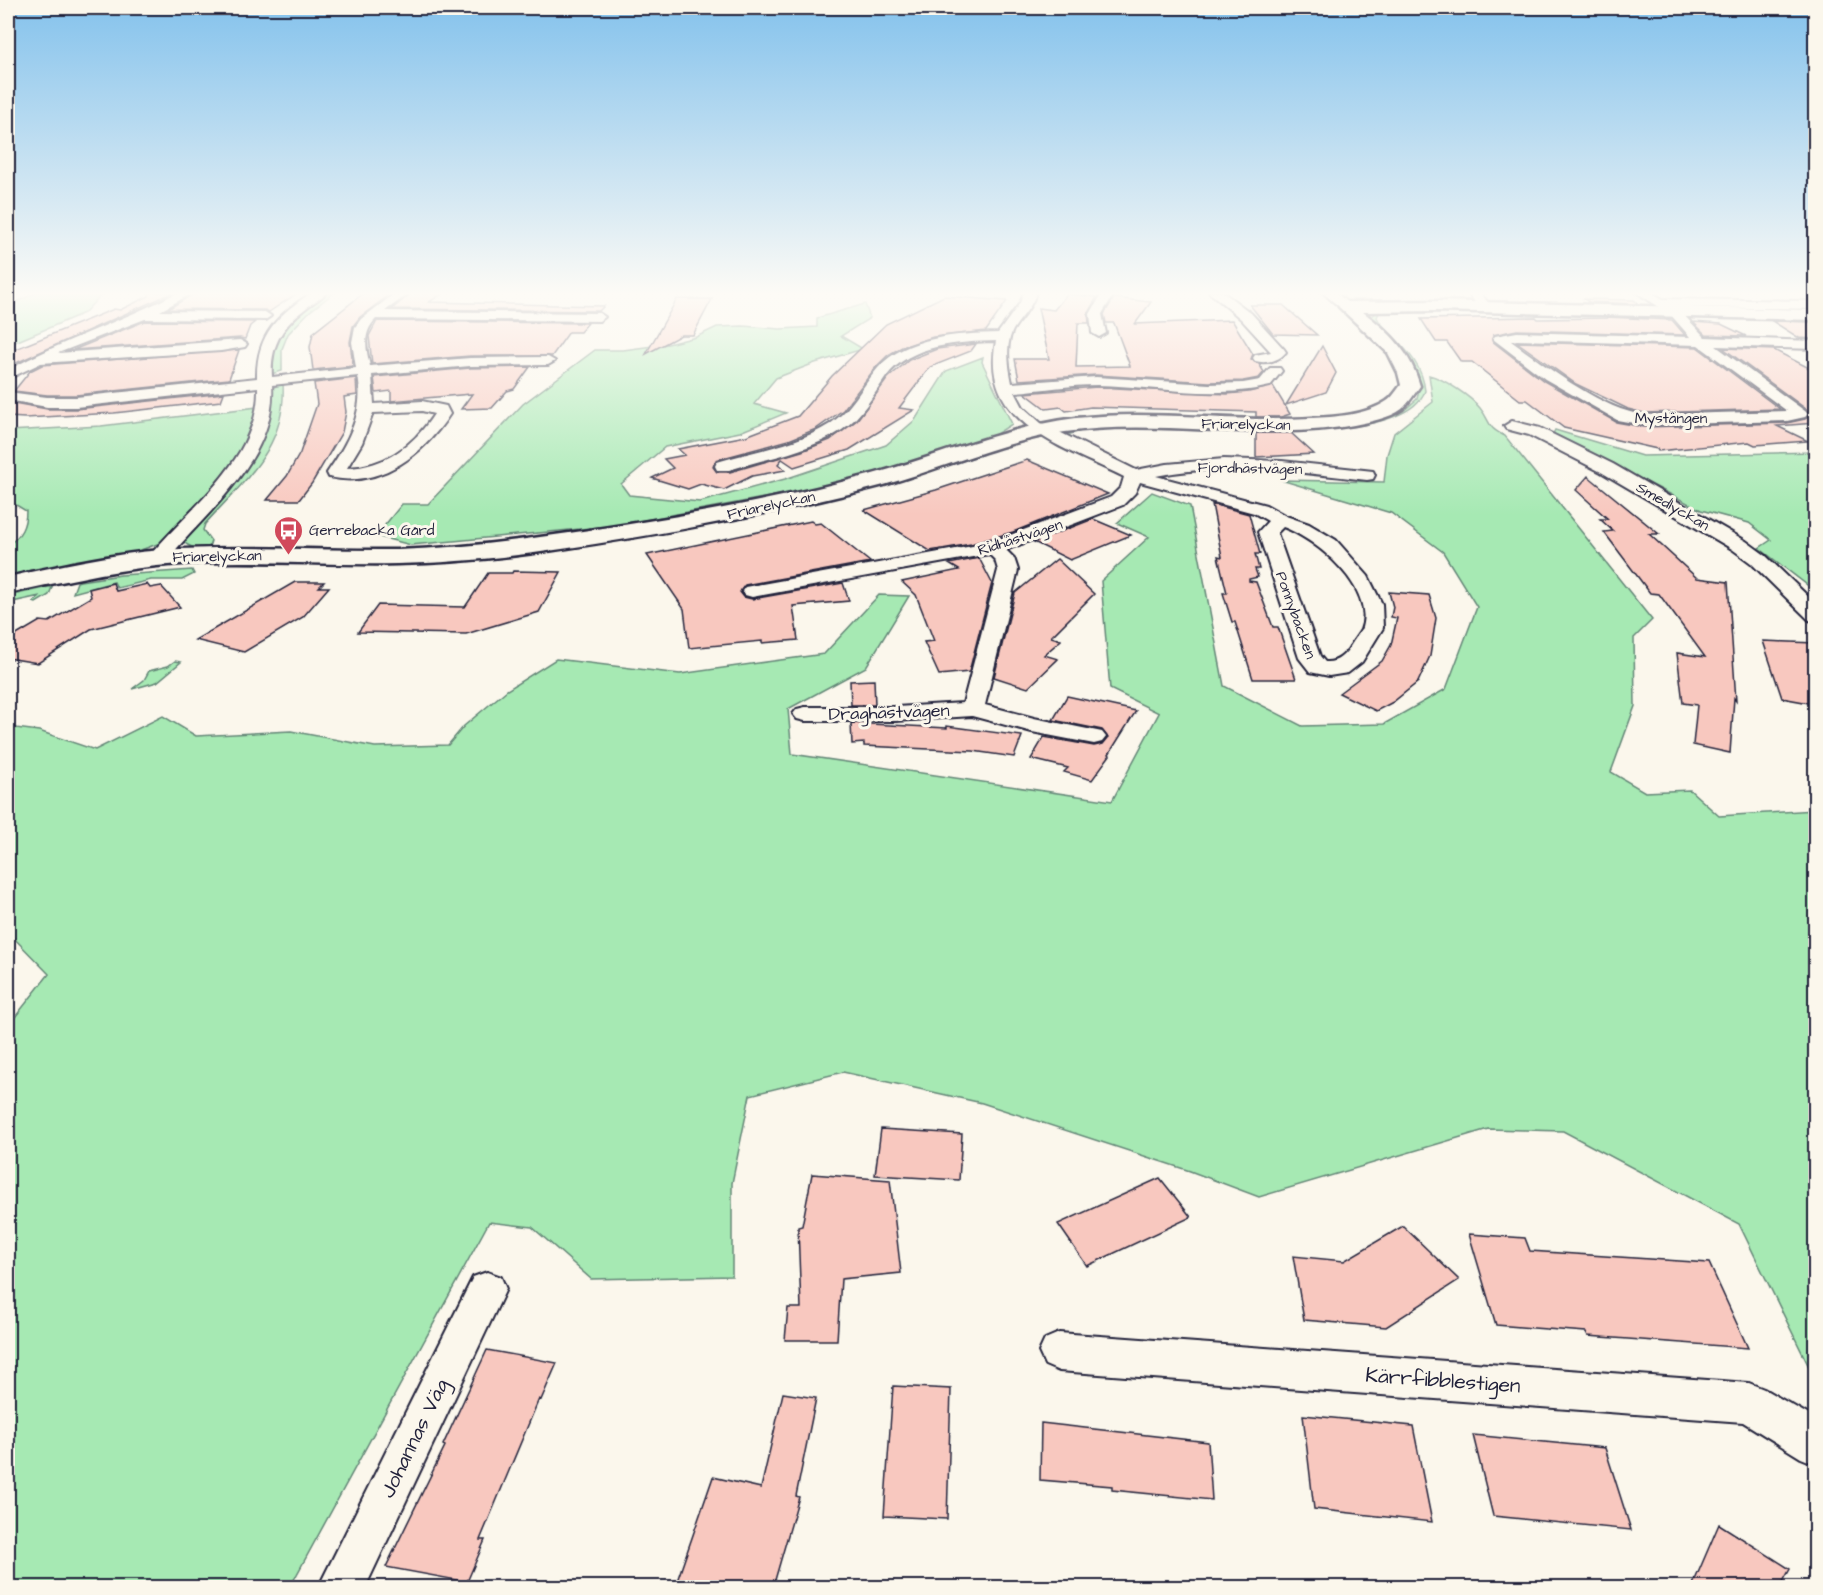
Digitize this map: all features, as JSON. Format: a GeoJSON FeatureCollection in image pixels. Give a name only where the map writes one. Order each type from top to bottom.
{"type":"FeatureCollection","features":[{"type":"Feature","properties":{"kind":"street"},"geometry":{"type":"LineString","coordinates":[[8,375],[23,366]]}},
{"type":"Feature","properties":{"kind":"street"},"geometry":{"type":"LineString","coordinates":[[158,558],[223,487],[261,427],[266,400],[265,366]]}},
{"type":"Feature","properties":{"kind":"street"},"geometry":{"type":"LineString","coordinates":[[363,366],[367,387],[361,431],[335,473],[371,471],[390,465],[423,437],[441,417],[442,411],[428,406],[365,409]]}},
{"type":"Feature","properties":{"kind":"street"},"geometry":{"type":"LineString","coordinates":[[8,396],[47,402],[76,402],[411,366]]}},
{"type":"Feature","properties":{"kind":"street"},"geometry":{"type":"LineString","coordinates":[[723,466],[796,445],[823,434],[848,418],[888,366]]}},
{"type":"Feature","properties":{"kind":"street"},"geometry":{"type":"LineString","coordinates":[[1002,366],[1010,399],[1022,415],[1041,430],[1133,475]]}},
{"type":"Feature","properties":{"kind":"street","name":"Friarelyckan"},"geometry":{"type":"LineString","coordinates":[[8,585],[65,572],[158,558],[228,555],[399,557],[516,548],[622,533],[808,497],[879,479],[1041,430],[1098,422],[1309,426],[1345,422],[1382,413],[1400,404],[1412,386],[1405,366]]}},
{"type":"Feature","properties":{"kind":"street","name":"Mystängen"},"geometry":{"type":"LineString","coordinates":[[1537,366],[1622,417],[1644,420],[1781,417],[1800,414],[1735,366]]}},
{"type":"Feature","properties":{"kind":"street"},"geometry":{"type":"LineString","coordinates":[[1007,388],[1096,381],[1209,388],[1243,387],[1265,383],[1275,370]]}},
{"type":"Feature","properties":{"kind":"street","name":"Smedlyckan"},"geometry":{"type":"LineString","coordinates":[[1512,426],[1534,431],[1607,468],[1738,545],[1758,559],[1815,616]]}},
{"type":"Feature","properties":{"kind":"street","name":"Fjordhästvägen"},"geometry":{"type":"LineString","coordinates":[[1133,475],[1154,470],[1235,464],[1276,465],[1367,475]]}},
{"type":"Feature","properties":{"kind":"street","name":"Ponnybacken"},"geometry":{"type":"LineString","coordinates":[[1133,475],[1260,509],[1280,520],[1303,528],[1329,544],[1361,580],[1372,604],[1372,628],[1354,657],[1340,668],[1318,667],[1313,663],[1304,645],[1267,532],[1280,520]]}},
{"type":"Feature","properties":{"kind":"street","name":"Ridhästvägen"},"geometry":{"type":"LineString","coordinates":[[752,591],[993,548],[1065,523],[1117,501],[1129,489],[1133,475]]}},
{"type":"Feature","properties":{"kind":"street","name":"Draghästvägen"},"geometry":{"type":"LineString","coordinates":[[973,709],[1008,570],[1004,558],[993,548]]}},
{"type":"Feature","properties":{"kind":"street","name":"Draghästvägen"},"geometry":{"type":"LineString","coordinates":[[805,714],[896,714],[973,709],[1044,728],[1094,737]]}},
{"type":"Feature","properties":{"kind":"street","name":"Johannas Väg"},"geometry":{"type":"LineString","coordinates":[[341,1587],[487,1289]]}},
{"type":"Feature","properties":{"kind":"street","name":"Kärrfibblestigen"},"geometry":{"type":"LineString","coordinates":[[1059,1352],[1749,1403],[1815,1443]]}},
{"type":"Feature","properties":{"kind":"green space"},"geometry":{"type":"Polygon","coordinates":[[[272,366],[282,366],[282,371],[271,374],[272,366]]]}},
{"type":"Feature","properties":{"kind":"green space"},"geometry":{"type":"Polygon","coordinates":[[[573,366],[806,366],[776,378],[754,404],[786,413],[740,432],[665,447],[621,484],[629,495],[700,502],[785,479],[886,445],[915,420],[946,371],[958,366],[984,366],[1012,424],[985,441],[834,485],[612,526],[411,545],[376,536],[402,504],[428,504],[523,404],[573,366]]]}},
{"type":"Feature","properties":{"kind":"green space"},"geometry":{"type":"Polygon","coordinates":[[[1414,366],[1419,370],[1425,391],[1409,409],[1381,421],[1344,428],[1258,431],[1112,427],[1061,437],[1061,432],[1112,425],[1347,426],[1403,411],[1417,399],[1419,386],[1414,366]]]}},
{"type":"Feature","properties":{"kind":"green space"},"geometry":{"type":"Polygon","coordinates":[[[1429,375],[1456,388],[1480,408],[1491,427],[1505,436],[1652,620],[1634,638],[1635,706],[1611,772],[1645,792],[1690,790],[1719,816],[1815,810],[1815,1379],[1739,1224],[1563,1131],[1488,1129],[1259,1197],[1190,1171],[982,1103],[843,1072],[750,1095],[732,1183],[732,1276],[591,1279],[532,1227],[489,1222],[290,1587],[8,1587],[8,1026],[49,974],[8,932],[8,727],[39,731],[95,750],[163,716],[196,736],[291,731],[375,747],[448,745],[464,726],[507,690],[556,659],[680,674],[824,654],[879,595],[909,596],[866,667],[788,709],[792,754],[1112,801],[1159,713],[1110,689],[1101,581],[1149,537],[1117,523],[1152,492],[1190,506],[1224,686],[1302,726],[1384,724],[1446,689],[1477,607],[1443,552],[1391,513],[1281,480],[1384,482],[1387,455],[1394,433],[1433,402],[1429,375]]]}},
{"type":"Feature","properties":{"kind":"green space"},"geometry":{"type":"Polygon","coordinates":[[[283,383],[278,426],[270,445],[248,477],[205,524],[203,530],[211,541],[209,547],[199,548],[188,545],[183,541],[256,451],[268,421],[272,405],[272,388],[283,383]]]}},
{"type":"Feature","properties":{"kind":"green space"},"geometry":{"type":"Polygon","coordinates":[[[258,407],[241,449],[216,484],[163,542],[124,556],[31,570],[8,576],[8,545],[22,530],[26,511],[8,500],[8,431],[101,426],[258,407]]]}},
{"type":"Feature","properties":{"kind":"green space"},"geometry":{"type":"Polygon","coordinates":[[[1555,430],[1642,456],[1815,452],[1815,591],[1759,548],[1771,540],[1749,523],[1701,510],[1553,434],[1555,430]]]}},
{"type":"Feature","properties":{"kind":"green space"},"geometry":{"type":"Polygon","coordinates":[[[974,452],[981,455],[895,482],[820,502],[720,523],[631,538],[974,452]]]}},
{"type":"Feature","properties":{"kind":"green space"},"geometry":{"type":"Polygon","coordinates":[[[192,570],[194,574],[182,580],[151,580],[117,588],[114,582],[73,593],[77,582],[80,581],[121,575],[192,570]]]}},
{"type":"Feature","properties":{"kind":"green space"},"geometry":{"type":"Polygon","coordinates":[[[52,587],[49,595],[36,603],[33,602],[40,596],[8,603],[8,596],[52,587]]]}},
{"type":"Feature","properties":{"kind":"green space"},"geometry":{"type":"Polygon","coordinates":[[[175,661],[181,662],[157,682],[132,689],[144,680],[149,671],[168,666],[175,661]]]}},
{"type":"Feature","properties":{"kind":"building"},"geometry":{"type":"Polygon","coordinates":[[[39,366],[233,366],[229,379],[76,395],[47,395],[14,391],[30,371],[39,366]]]}},
{"type":"Feature","properties":{"kind":"building"},"geometry":{"type":"Polygon","coordinates":[[[313,366],[349,366],[313,370],[313,366]]]}},
{"type":"Feature","properties":{"kind":"building"},"geometry":{"type":"Polygon","coordinates":[[[842,366],[877,366],[843,410],[816,429],[789,440],[716,460],[713,467],[717,472],[730,472],[802,451],[830,440],[857,420],[888,378],[901,366],[931,366],[899,408],[914,410],[849,450],[794,467],[782,459],[778,464],[785,470],[752,476],[724,490],[701,484],[688,489],[652,478],[673,468],[664,459],[685,455],[678,449],[746,436],[798,416],[842,366]]]}},
{"type":"Feature","properties":{"kind":"building"},"geometry":{"type":"Polygon","coordinates":[[[1016,366],[1261,366],[1264,372],[1259,378],[1243,381],[1209,382],[1096,375],[1019,380],[1016,366]]]}},
{"type":"Feature","properties":{"kind":"building"},"geometry":{"type":"Polygon","coordinates":[[[1310,366],[1333,366],[1336,373],[1326,392],[1286,405],[1310,366]]]}},
{"type":"Feature","properties":{"kind":"building"},"geometry":{"type":"Polygon","coordinates":[[[1478,366],[1525,366],[1544,381],[1616,422],[1644,427],[1787,423],[1805,419],[1810,416],[1806,409],[1748,366],[1806,366],[1815,371],[1815,423],[1777,426],[1808,441],[1755,445],[1749,442],[1658,451],[1564,428],[1527,400],[1520,400],[1478,366]]]}},
{"type":"Feature","properties":{"kind":"building"},"geometry":{"type":"Polygon","coordinates":[[[1551,366],[1723,366],[1780,409],[1644,413],[1628,409],[1576,384],[1551,366]]]}},
{"type":"Feature","properties":{"kind":"building"},"geometry":{"type":"Polygon","coordinates":[[[530,367],[514,389],[507,391],[492,408],[461,409],[472,394],[391,401],[391,391],[376,393],[374,377],[470,368],[530,367]]]}},
{"type":"Feature","properties":{"kind":"building"},"geometry":{"type":"Polygon","coordinates":[[[356,378],[357,395],[344,397],[346,412],[342,432],[312,483],[299,500],[267,500],[287,476],[300,453],[317,404],[314,383],[356,378]]]}},
{"type":"Feature","properties":{"kind":"building"},"geometry":{"type":"Polygon","coordinates":[[[1273,386],[1290,414],[1281,417],[1256,417],[1256,412],[1091,407],[1066,411],[1061,407],[1046,409],[1025,393],[1097,387],[1227,394],[1273,386]]]}},
{"type":"Feature","properties":{"kind":"building"},"geometry":{"type":"Polygon","coordinates":[[[224,393],[221,401],[114,413],[8,417],[8,402],[47,409],[76,409],[224,393]]]}},
{"type":"Feature","properties":{"kind":"building"},"geometry":{"type":"Polygon","coordinates":[[[1256,433],[1291,433],[1314,454],[1256,457],[1256,433]]]}},
{"type":"Feature","properties":{"kind":"building"},"geometry":{"type":"Polygon","coordinates":[[[1027,460],[1108,494],[1013,532],[971,544],[930,551],[864,510],[936,490],[1027,460]]]}},
{"type":"Feature","properties":{"kind":"building"},"geometry":{"type":"Polygon","coordinates":[[[1588,476],[1659,534],[1649,534],[1697,578],[1728,582],[1736,701],[1734,698],[1730,753],[1693,745],[1697,705],[1683,703],[1677,653],[1705,657],[1659,594],[1650,593],[1604,532],[1613,531],[1600,519],[1608,519],[1576,490],[1588,476]]]}},
{"type":"Feature","properties":{"kind":"building"},"geometry":{"type":"Polygon","coordinates":[[[1212,504],[1249,514],[1260,554],[1255,554],[1259,569],[1255,569],[1258,577],[1249,579],[1249,581],[1256,582],[1273,627],[1278,627],[1296,679],[1253,679],[1223,593],[1227,593],[1218,556],[1222,557],[1212,504]]]}},
{"type":"Feature","properties":{"kind":"building"},"geometry":{"type":"Polygon","coordinates":[[[1093,519],[1131,535],[1070,560],[1034,542],[1093,519]]]}},
{"type":"Feature","properties":{"kind":"building"},"geometry":{"type":"Polygon","coordinates":[[[811,521],[815,524],[821,523],[870,562],[745,585],[740,592],[744,597],[752,599],[843,583],[849,601],[793,606],[798,640],[689,648],[684,609],[647,555],[811,521]]]}},
{"type":"Feature","properties":{"kind":"building"},"geometry":{"type":"Polygon","coordinates":[[[979,558],[992,583],[969,672],[939,675],[924,642],[934,641],[916,595],[902,582],[959,570],[949,564],[979,558]]]}},
{"type":"Feature","properties":{"kind":"building"},"geometry":{"type":"Polygon","coordinates":[[[1057,559],[1094,594],[1051,637],[1061,640],[1044,655],[1058,659],[1028,688],[994,677],[1015,593],[1057,559]]]}},
{"type":"Feature","properties":{"kind":"building"},"geometry":{"type":"Polygon","coordinates":[[[513,571],[561,572],[539,612],[466,634],[358,632],[378,605],[465,607],[488,573],[512,573],[513,571]]]}},
{"type":"Feature","properties":{"kind":"building"},"geometry":{"type":"Polygon","coordinates":[[[295,582],[324,582],[319,587],[329,587],[303,617],[244,652],[195,640],[295,582]]]}},
{"type":"Feature","properties":{"kind":"building"},"geometry":{"type":"Polygon","coordinates":[[[113,583],[116,591],[147,584],[150,588],[161,586],[180,607],[91,629],[38,663],[8,658],[8,640],[40,621],[49,622],[91,597],[89,589],[113,583]]]}},
{"type":"Feature","properties":{"kind":"building"},"geometry":{"type":"Polygon","coordinates":[[[1389,592],[1429,595],[1436,618],[1430,656],[1418,682],[1393,702],[1376,711],[1339,693],[1382,661],[1391,645],[1397,618],[1391,617],[1393,607],[1389,592]]]}},
{"type":"Feature","properties":{"kind":"building"},"geometry":{"type":"Polygon","coordinates":[[[1763,641],[1815,643],[1815,704],[1782,698],[1763,641]]]}},
{"type":"Feature","properties":{"kind":"building"},"geometry":{"type":"Polygon","coordinates":[[[874,680],[875,705],[851,705],[850,681],[874,680]]]}},
{"type":"Feature","properties":{"kind":"building"},"geometry":{"type":"Polygon","coordinates":[[[1067,696],[1136,711],[1092,780],[1064,772],[1068,768],[1031,759],[1044,737],[1094,746],[1103,744],[1108,738],[1102,730],[1053,720],[1067,696]]]}},
{"type":"Feature","properties":{"kind":"building"},"geometry":{"type":"Polygon","coordinates":[[[851,723],[947,728],[947,726],[1022,736],[1014,757],[973,751],[864,746],[864,743],[852,744],[851,723]]]}},
{"type":"Feature","properties":{"kind":"building"},"geometry":{"type":"Polygon","coordinates":[[[881,1129],[962,1134],[959,1180],[875,1175],[881,1129]]]}},
{"type":"Feature","properties":{"kind":"building"},"geometry":{"type":"Polygon","coordinates":[[[812,1174],[890,1180],[901,1273],[841,1279],[837,1340],[785,1340],[788,1308],[801,1308],[798,1227],[802,1226],[812,1174]]]}},
{"type":"Feature","properties":{"kind":"building"},"geometry":{"type":"Polygon","coordinates":[[[1160,1178],[1191,1217],[1087,1266],[1058,1224],[1160,1178]]]}},
{"type":"Feature","properties":{"kind":"building"},"geometry":{"type":"Polygon","coordinates":[[[1403,1226],[1459,1280],[1386,1327],[1304,1320],[1293,1256],[1344,1261],[1403,1226]]]}},
{"type":"Feature","properties":{"kind":"building"},"geometry":{"type":"Polygon","coordinates":[[[1469,1234],[1525,1238],[1530,1251],[1709,1263],[1748,1348],[1588,1336],[1586,1332],[1496,1325],[1469,1234]]]}},
{"type":"Feature","properties":{"kind":"building"},"geometry":{"type":"Polygon","coordinates":[[[487,1350],[557,1363],[541,1400],[539,1399],[480,1540],[485,1540],[467,1582],[386,1567],[445,1446],[443,1445],[487,1350]]]}},
{"type":"Feature","properties":{"kind":"building"},"geometry":{"type":"Polygon","coordinates":[[[893,1386],[951,1389],[947,1519],[884,1516],[893,1386]]]}},
{"type":"Feature","properties":{"kind":"building"},"geometry":{"type":"Polygon","coordinates":[[[783,1393],[816,1398],[796,1496],[799,1497],[773,1587],[675,1587],[713,1477],[761,1488],[783,1393]]]}},
{"type":"Feature","properties":{"kind":"building"},"geometry":{"type":"Polygon","coordinates":[[[1303,1415],[1413,1426],[1432,1522],[1314,1509],[1303,1415]]]}},
{"type":"Feature","properties":{"kind":"building"},"geometry":{"type":"Polygon","coordinates":[[[1041,1423],[1208,1442],[1212,1500],[1112,1490],[1112,1486],[1040,1480],[1041,1423]]]}},
{"type":"Feature","properties":{"kind":"building"},"geometry":{"type":"Polygon","coordinates":[[[1473,1435],[1605,1448],[1631,1530],[1493,1516],[1473,1435]]]}},
{"type":"Feature","properties":{"kind":"building"},"geometry":{"type":"Polygon","coordinates":[[[1719,1524],[1790,1569],[1780,1587],[1692,1587],[1719,1524]]]}},
{"type":"Feature","properties":{"kind":"place","name":"Gerrebacka Gård"},"geometry":{"type":"Point","coordinates":[288,556]}}]}
